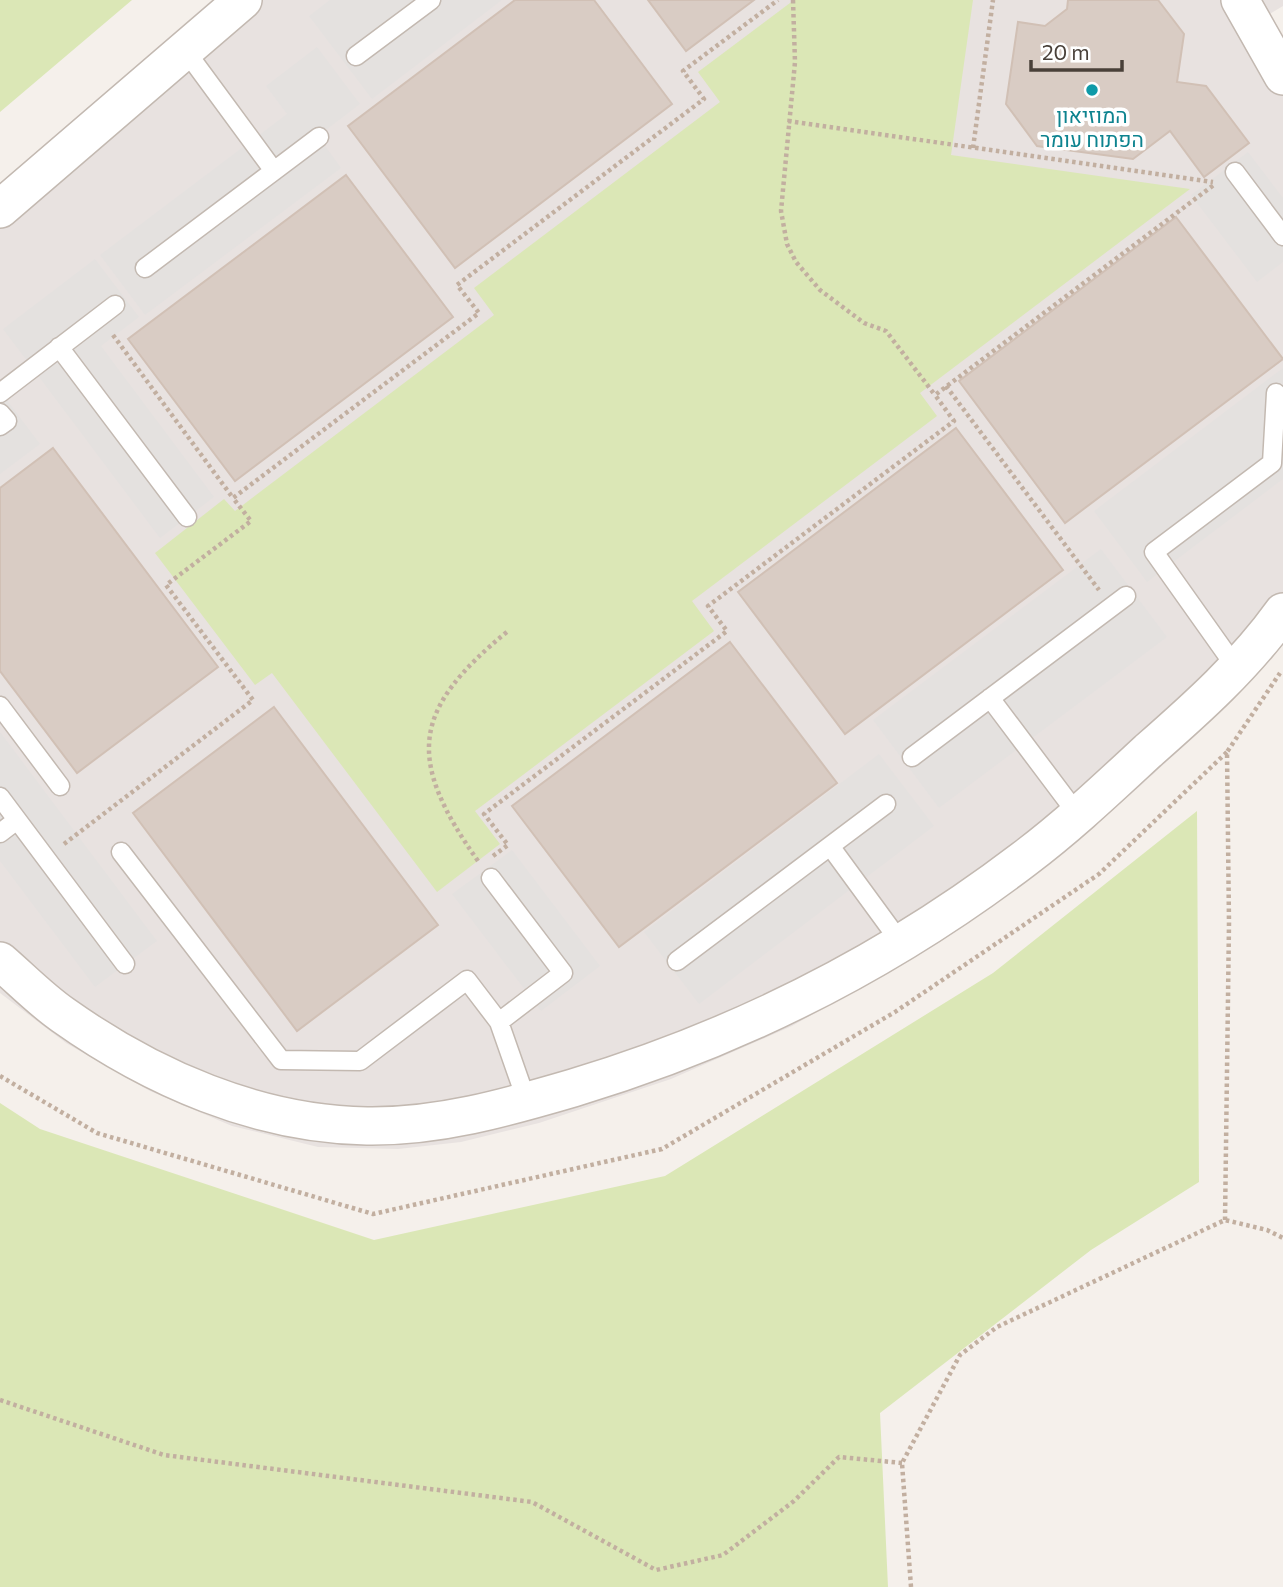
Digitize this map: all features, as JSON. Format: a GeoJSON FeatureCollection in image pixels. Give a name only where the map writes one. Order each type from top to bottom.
{"type":"FeatureCollection","features":[{"type":"Feature","properties":{"kind":"street"},"geometry":{"type":"LineString","coordinates":[[0,209],[243,0]]}},
{"type":"Feature","properties":{"kind":"street"},"geometry":{"type":"LineString","coordinates":[[1240,0],[1283,76]]}},
{"type":"Feature","properties":{"kind":"street"},"geometry":{"type":"LineString","coordinates":[[0,961],[60,1013],[132,1060],[208,1095],[287,1117],[367,1126],[448,1121],[527,1101],[608,1078],[759,1019],[901,943],[984,888],[1078,815],[1237,669],[1283,612]]}},
{"type":"Feature","properties":{"kind":"lane"},"geometry":{"type":"LineString","coordinates":[[356,56],[427,1]]}},
{"type":"Feature","properties":{"kind":"lane"},"geometry":{"type":"LineString","coordinates":[[185,50],[274,171]]}},
{"type":"Feature","properties":{"kind":"lane"},"geometry":{"type":"LineString","coordinates":[[145,268],[319,137]]}},
{"type":"Feature","properties":{"kind":"lane"},"geometry":{"type":"LineString","coordinates":[[1240,179],[1283,236]]}},
{"type":"Feature","properties":{"kind":"lane"},"geometry":{"type":"LineString","coordinates":[[0,393],[115,305]]}},
{"type":"Feature","properties":{"kind":"lane"},"geometry":{"type":"LineString","coordinates":[[59,347],[187,517]]}},
{"type":"Feature","properties":{"kind":"lane"},"geometry":{"type":"LineString","coordinates":[[1237,669],[1153,552],[1272,463],[1276,393]]}},
{"type":"Feature","properties":{"kind":"lane"},"geometry":{"type":"LineString","coordinates":[[0,413],[7,421],[0,426]]}},
{"type":"Feature","properties":{"kind":"lane"},"geometry":{"type":"LineString","coordinates":[[912,757],[1119,601]]}},
{"type":"Feature","properties":{"kind":"lane"},"geometry":{"type":"LineString","coordinates":[[990,698],[1078,815]]}},
{"type":"Feature","properties":{"kind":"lane"},"geometry":{"type":"LineString","coordinates":[[0,706],[60,786]]}},
{"type":"Feature","properties":{"kind":"lane"},"geometry":{"type":"LineString","coordinates":[[0,797],[125,964]]}},
{"type":"Feature","properties":{"kind":"lane"},"geometry":{"type":"LineString","coordinates":[[677,961],[886,804]]}},
{"type":"Feature","properties":{"kind":"lane"},"geometry":{"type":"LineString","coordinates":[[0,833],[17,820]]}},
{"type":"Feature","properties":{"kind":"lane"},"geometry":{"type":"LineString","coordinates":[[830,846],[901,943]]}},
{"type":"Feature","properties":{"kind":"lane"},"geometry":{"type":"LineString","coordinates":[[121,852],[281,1060],[360,1061],[467,980],[499,1022],[527,1101]]}},
{"type":"Feature","properties":{"kind":"lane"},"geometry":{"type":"LineString","coordinates":[[491,878],[563,972],[499,1022]]}},
{"type":"Feature","properties":{"kind":"path"},"geometry":{"type":"LineString","coordinates":[[233,498],[479,313],[457,285],[704,99],[683,71],[778,0]]}},
{"type":"Feature","properties":{"kind":"path"},"geometry":{"type":"LineString","coordinates":[[508,631],[457,676],[440,700],[430,725],[428,753],[434,784],[450,818],[481,864],[508,845],[484,814],[727,631],[708,606],[954,421],[886,331],[864,323],[820,290],[796,262],[787,244],[781,211],[795,62],[793,0]]}},
{"type":"Feature","properties":{"kind":"path"},"geometry":{"type":"LineString","coordinates":[[973,148],[993,0]]}},
{"type":"Feature","properties":{"kind":"path"},"geometry":{"type":"LineString","coordinates":[[788,121],[1217,182],[1240,179]]}},
{"type":"Feature","properties":{"kind":"path"},"geometry":{"type":"LineString","coordinates":[[935,395],[1217,182]]}},
{"type":"Feature","properties":{"kind":"path"},"geometry":{"type":"LineString","coordinates":[[46,858],[253,700],[166,585],[251,521],[100,317]]}},
{"type":"Feature","properties":{"kind":"path"},"geometry":{"type":"LineString","coordinates":[[946,386],[1119,601]]}},
{"type":"Feature","properties":{"kind":"path"},"geometry":{"type":"LineString","coordinates":[[1225,1220],[1229,923],[1227,752],[1283,669]]}},
{"type":"Feature","properties":{"kind":"path"},"geometry":{"type":"LineString","coordinates":[[911,1587],[902,1463],[960,1355],[997,1327],[1225,1220],[1267,1230],[1283,1238]]}},
{"type":"Feature","properties":{"kind":"path"},"geometry":{"type":"LineString","coordinates":[[0,1400],[164,1455],[532,1502],[656,1570],[723,1555],[794,1501],[839,1457],[902,1463]]}},
{"type":"Feature","properties":{"kind":"shaded area"},"geometry":{"type":"Polygon","coordinates":[[[212,0],[1283,0],[1283,6],[1268,15],[1283,38],[1283,642],[1228,705],[1139,787],[1073,845],[999,899],[876,978],[792,1026],[671,1079],[539,1123],[461,1142],[398,1149],[318,1147],[232,1126],[150,1091],[66,1043],[0,993],[0,183],[212,0]]]}},
{"type":"Feature","properties":{"kind":"shaded area"},"geometry":{"type":"Polygon","coordinates":[[[330,0],[502,0],[372,99],[309,16],[330,0]]]}},
{"type":"Feature","properties":{"kind":"shaded area"},"geometry":{"type":"Polygon","coordinates":[[[317,47],[360,104],[318,136],[341,168],[145,315],[100,255],[287,114],[266,86],[317,47]]]}},
{"type":"Feature","properties":{"kind":"shaded area"},"geometry":{"type":"Polygon","coordinates":[[[1248,152],[1283,198],[1283,262],[1257,282],[1191,195],[1248,152]]]}},
{"type":"Feature","properties":{"kind":"shaded area"},"geometry":{"type":"Polygon","coordinates":[[[95,259],[139,317],[101,346],[214,497],[160,538],[3,329],[95,259]]]}},
{"type":"Feature","properties":{"kind":"shaded area"},"geometry":{"type":"Polygon","coordinates":[[[1283,368],[1283,479],[1147,582],[1094,511],[1283,368]]]}},
{"type":"Feature","properties":{"kind":"shaded area"},"geometry":{"type":"Polygon","coordinates":[[[0,391],[40,444],[0,474],[0,391]]]}},
{"type":"Feature","properties":{"kind":"shaded area"},"geometry":{"type":"Polygon","coordinates":[[[1101,549],[1167,637],[939,808],[873,720],[1101,549]]]}},
{"type":"Feature","properties":{"kind":"shaded area"},"geometry":{"type":"Polygon","coordinates":[[[0,732],[157,941],[95,987],[0,861],[0,732]]]}},
{"type":"Feature","properties":{"kind":"shaded area"},"geometry":{"type":"Polygon","coordinates":[[[879,754],[934,826],[699,1004],[644,932],[879,754]]]}},
{"type":"Feature","properties":{"kind":"shaded area"},"geometry":{"type":"Polygon","coordinates":[[[512,850],[600,966],[541,1011],[452,894],[512,850]]]}},
{"type":"Feature","properties":{"kind":"green space"},"geometry":{"type":"Polygon","coordinates":[[[0,0],[132,0],[0,112],[0,0]]]}},
{"type":"Feature","properties":{"kind":"green space"},"geometry":{"type":"Polygon","coordinates":[[[794,0],[973,0],[951,155],[1190,189],[920,393],[937,416],[692,601],[714,631],[475,811],[500,844],[437,892],[272,673],[255,685],[155,553],[224,499],[235,511],[494,315],[474,288],[720,102],[698,72],[794,0]]]}},
{"type":"Feature","properties":{"kind":"green space"},"geometry":{"type":"Polygon","coordinates":[[[1197,811],[1199,1182],[1091,1250],[880,1413],[888,1587],[0,1587],[0,1103],[40,1129],[374,1240],[665,1176],[993,973],[1197,811]]]}},
{"type":"Feature","properties":{"kind":"building"},"geometry":{"type":"Polygon","coordinates":[[[515,0],[594,0],[672,104],[455,268],[348,126],[515,0]]]}},
{"type":"Feature","properties":{"kind":"building"},"geometry":{"type":"Polygon","coordinates":[[[648,0],[754,0],[686,51],[648,0]]]}},
{"type":"Feature","properties":{"kind":"building"},"geometry":{"type":"Polygon","coordinates":[[[1068,0],[1158,0],[1184,34],[1177,82],[1206,86],[1249,143],[1204,177],[1170,131],[1133,159],[1037,146],[1006,104],[1018,22],[1045,26],[1067,9],[1068,0]]]}},
{"type":"Feature","properties":{"kind":"building"},"geometry":{"type":"Polygon","coordinates":[[[346,175],[453,317],[235,481],[128,339],[346,175]]]}},
{"type":"Feature","properties":{"kind":"building"},"geometry":{"type":"Polygon","coordinates":[[[1176,217],[1283,359],[1065,523],[959,381],[1176,217]]]}},
{"type":"Feature","properties":{"kind":"building"},"geometry":{"type":"Polygon","coordinates":[[[956,428],[1063,570],[845,734],[738,592],[956,428]]]}},
{"type":"Feature","properties":{"kind":"building"},"geometry":{"type":"Polygon","coordinates":[[[53,448],[218,667],[77,773],[0,671],[0,488],[53,448]]]}},
{"type":"Feature","properties":{"kind":"building"},"geometry":{"type":"Polygon","coordinates":[[[730,642],[837,783],[619,947],[512,806],[730,642]]]}},
{"type":"Feature","properties":{"kind":"building"},"geometry":{"type":"Polygon","coordinates":[[[274,707],[438,925],[297,1031],[133,813],[274,707]]]}},
{"type":"Feature","properties":{"kind":"place","name":"המוזיאון הפתוח עומר"},"geometry":{"type":"Point","coordinates":[1092,90]}}]}
